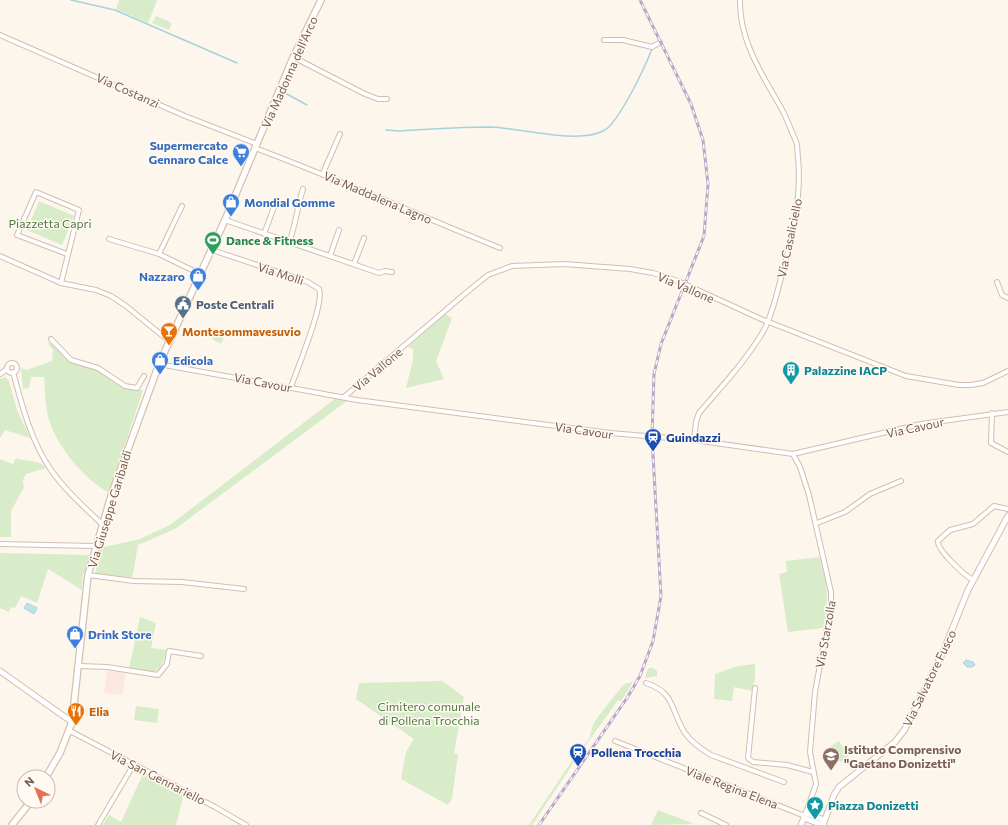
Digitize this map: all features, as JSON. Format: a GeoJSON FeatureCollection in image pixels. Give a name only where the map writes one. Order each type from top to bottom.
{"type":"FeatureCollection","features":[{"type":"Feature","properties":{"kind":"main road","name":"Via Madonna dell'Arco"},"geometry":{"type":"LineString","coordinates":[[212,250],[293,57],[321,0]]}},
{"type":"Feature","properties":{"kind":"main road","name":"Via Giuseppe Garibaldi"},"geometry":{"type":"LineString","coordinates":[[51,769],[70,731],[72,722],[88,575],[95,546],[159,364],[212,250]]}},
{"type":"Feature","properties":{"kind":"main road"},"geometry":{"type":"LineString","coordinates":[[12,825],[25,809]]}},
{"type":"Feature","properties":{"kind":"street","name":"Via Casaliciello"},"geometry":{"type":"LineString","coordinates":[[694,440],[696,422],[699,413],[756,344],[768,321],[774,306],[794,227],[798,203],[799,173],[796,140],[780,107],[763,78],[752,53],[742,24],[740,0]]}},
{"type":"Feature","properties":{"kind":"street","name":"Via Costanzi"},"geometry":{"type":"LineString","coordinates":[[0,35],[256,146]]}},
{"type":"Feature","properties":{"kind":"street"},"geometry":{"type":"LineString","coordinates":[[604,40],[623,40],[652,47],[659,43]]}},
{"type":"Feature","properties":{"kind":"street"},"geometry":{"type":"LineString","coordinates":[[293,57],[365,94],[378,99],[387,99]]}},
{"type":"Feature","properties":{"kind":"street"},"geometry":{"type":"LineString","coordinates":[[323,173],[340,134]]}},
{"type":"Feature","properties":{"kind":"street","name":"Via Maddalena Lagno"},"geometry":{"type":"LineString","coordinates":[[256,146],[323,173],[398,207],[500,248]]}},
{"type":"Feature","properties":{"kind":"street"},"geometry":{"type":"LineString","coordinates":[[289,242],[296,224],[296,211],[303,189]]}},
{"type":"Feature","properties":{"kind":"street"},"geometry":{"type":"LineString","coordinates":[[61,283],[79,210],[36,192],[17,235],[67,254]]}},
{"type":"Feature","properties":{"kind":"street"},"geometry":{"type":"LineString","coordinates":[[159,254],[182,206]]}},
{"type":"Feature","properties":{"kind":"street"},"geometry":{"type":"LineString","coordinates":[[264,234],[274,207]]}},
{"type":"Feature","properties":{"kind":"street"},"geometry":{"type":"LineString","coordinates":[[225,220],[379,272],[392,272]]}},
{"type":"Feature","properties":{"kind":"street"},"geometry":{"type":"LineString","coordinates":[[330,256],[339,230]]}},
{"type":"Feature","properties":{"kind":"street"},"geometry":{"type":"LineString","coordinates":[[354,264],[364,238]]}},
{"type":"Feature","properties":{"kind":"street"},"geometry":{"type":"LineString","coordinates":[[109,239],[159,254],[200,274]]}},
{"type":"Feature","properties":{"kind":"street","name":"Via Molli"},"geometry":{"type":"LineString","coordinates":[[212,250],[308,282],[319,289],[320,298],[316,313],[291,388]]}},
{"type":"Feature","properties":{"kind":"street"},"geometry":{"type":"LineString","coordinates":[[0,256],[61,283],[96,290],[111,296],[169,340]]}},
{"type":"Feature","properties":{"kind":"street","name":"Via Vallone"},"geometry":{"type":"LineString","coordinates":[[344,397],[488,275],[512,266],[564,264],[630,269],[652,273],[678,281],[728,305],[882,368],[912,378],[959,385],[971,385],[983,383],[1008,371]]}},
{"type":"Feature","properties":{"kind":"street"},"geometry":{"type":"LineString","coordinates":[[997,282],[1002,295],[1008,298]]}},
{"type":"Feature","properties":{"kind":"street"},"geometry":{"type":"LineString","coordinates":[[51,339],[71,360],[98,368],[125,386],[137,388],[144,376]]}},
{"type":"Feature","properties":{"kind":"street"},"geometry":{"type":"LineString","coordinates":[[0,374],[7,369],[8,364],[14,363],[17,367],[13,372]]}},
{"type":"Feature","properties":{"kind":"street","name":"Via Cavour"},"geometry":{"type":"LineString","coordinates":[[159,364],[344,397],[604,433],[694,440],[793,454],[921,424],[1008,412]]}},
{"type":"Feature","properties":{"kind":"street"},"geometry":{"type":"LineString","coordinates":[[7,369],[13,372],[30,428],[44,458],[58,479],[102,524]]}},
{"type":"Feature","properties":{"kind":"street"},"geometry":{"type":"LineString","coordinates":[[992,413],[991,443],[1008,452]]}},
{"type":"Feature","properties":{"kind":"street","name":"Via Starzolla"},"geometry":{"type":"LineString","coordinates":[[793,454],[804,477],[817,523],[831,599],[815,692],[810,752],[813,772],[816,780],[815,791],[805,816]]}},
{"type":"Feature","properties":{"kind":"street"},"geometry":{"type":"LineString","coordinates":[[817,523],[845,512],[870,494],[901,481]]}},
{"type":"Feature","properties":{"kind":"street"},"geometry":{"type":"LineString","coordinates":[[973,580],[962,572],[942,550],[938,544],[938,541],[950,530],[974,524],[994,506],[1008,509]]}},
{"type":"Feature","properties":{"kind":"street","name":"Via Salvatore Fusco"},"geometry":{"type":"LineString","coordinates":[[823,823],[834,795],[843,782],[895,742],[905,728],[943,652],[973,580],[1008,516]]}},
{"type":"Feature","properties":{"kind":"street"},"geometry":{"type":"LineString","coordinates":[[0,544],[95,546]]}},
{"type":"Feature","properties":{"kind":"street"},"geometry":{"type":"LineString","coordinates":[[88,575],[134,581],[182,582],[244,589]]}},
{"type":"Feature","properties":{"kind":"street"},"geometry":{"type":"LineString","coordinates":[[79,666],[107,667],[158,675],[167,664],[169,651],[201,656]]}},
{"type":"Feature","properties":{"kind":"street"},"geometry":{"type":"LineString","coordinates":[[0,671],[72,722]]}},
{"type":"Feature","properties":{"kind":"street"},"geometry":{"type":"LineString","coordinates":[[646,683],[657,686],[669,697],[681,725],[692,742],[711,755],[784,782]]}},
{"type":"Feature","properties":{"kind":"street"},"geometry":{"type":"LineString","coordinates":[[755,688],[748,757],[753,762],[787,765],[813,772]]}},
{"type":"Feature","properties":{"kind":"street","name":"Via San Gennariello"},"geometry":{"type":"LineString","coordinates":[[70,731],[215,806],[246,825]]}},
{"type":"Feature","properties":{"kind":"street","name":"Viale Regina Elena"},"geometry":{"type":"LineString","coordinates":[[615,741],[805,816]]}},
{"type":"Feature","properties":{"kind":"street"},"geometry":{"type":"LineString","coordinates":[[750,770],[753,762]]}},
{"type":"Feature","properties":{"kind":"street"},"geometry":{"type":"LineString","coordinates":[[98,825],[134,764]]}},
{"type":"Feature","properties":{"kind":"street"},"geometry":{"type":"LineString","coordinates":[[701,813],[726,825]]}},
{"type":"Feature","properties":{"kind":"street"},"geometry":{"type":"LineString","coordinates":[[801,825],[805,816],[823,823]]}},
{"type":"Feature","properties":{"kind":"shaded area"},"geometry":{"type":"Polygon","coordinates":[[[107,671],[125,673],[123,695],[104,693],[107,671]]]}},
{"type":"Feature","properties":{"kind":"green space"},"geometry":{"type":"Polygon","coordinates":[[[119,0],[157,1],[148,23],[116,9],[119,0]]]}},
{"type":"Feature","properties":{"kind":"green space"},"geometry":{"type":"Polygon","coordinates":[[[156,16],[172,23],[169,30],[152,23],[156,16]]]}},
{"type":"Feature","properties":{"kind":"green space","name":"Piazzetta Capri"},"geometry":{"type":"Polygon","coordinates":[[[39,201],[74,216],[62,245],[27,230],[39,201]]]}},
{"type":"Feature","properties":{"kind":"green space"},"geometry":{"type":"Polygon","coordinates":[[[445,314],[452,318],[436,361],[444,379],[406,388],[413,360],[413,349],[408,347],[445,314]]]}},
{"type":"Feature","properties":{"kind":"green space"},"geometry":{"type":"Polygon","coordinates":[[[215,332],[225,335],[221,344],[212,339],[215,332]]]}},
{"type":"Feature","properties":{"kind":"green space"},"geometry":{"type":"Polygon","coordinates":[[[47,342],[53,344],[69,360],[100,370],[124,388],[143,390],[109,493],[81,471],[65,452],[53,431],[49,420],[45,398],[44,377],[31,377],[29,388],[23,389],[21,368],[26,370],[52,361],[53,350],[47,342]]]}},
{"type":"Feature","properties":{"kind":"green space"},"geometry":{"type":"Polygon","coordinates":[[[5,377],[9,381],[17,410],[30,438],[5,430],[0,438],[0,379],[5,377]]]}},
{"type":"Feature","properties":{"kind":"green space"},"geometry":{"type":"Polygon","coordinates":[[[336,398],[347,401],[175,529],[138,545],[132,579],[95,574],[100,548],[140,539],[170,525],[336,398]]]}},
{"type":"Feature","properties":{"kind":"green space"},"geometry":{"type":"Polygon","coordinates":[[[16,458],[40,463],[46,468],[26,474],[23,482],[24,487],[11,511],[11,537],[0,537],[0,459],[13,464],[16,458]]]}},
{"type":"Feature","properties":{"kind":"green space"},"geometry":{"type":"Polygon","coordinates":[[[0,553],[90,555],[86,573],[83,573],[82,590],[48,569],[37,603],[21,596],[15,608],[11,607],[9,612],[0,608],[0,553]]]}},
{"type":"Feature","properties":{"kind":"green space"},"geometry":{"type":"Polygon","coordinates":[[[820,557],[827,592],[823,628],[788,632],[779,574],[787,572],[786,561],[820,557]]]}},
{"type":"Feature","properties":{"kind":"green space"},"geometry":{"type":"Polygon","coordinates":[[[140,617],[156,623],[151,648],[166,650],[161,665],[155,672],[144,672],[129,669],[140,617]]]}},
{"type":"Feature","properties":{"kind":"green space"},"geometry":{"type":"Polygon","coordinates":[[[755,664],[755,682],[753,683],[753,691],[734,687],[732,701],[714,699],[715,674],[738,666],[755,664]]]}},
{"type":"Feature","properties":{"kind":"green space"},"geometry":{"type":"Polygon","coordinates":[[[648,668],[653,668],[657,671],[657,676],[645,678],[648,668]]]}},
{"type":"Feature","properties":{"kind":"green space","name":"Cimitero comunale di Pollena Trocchia"},"geometry":{"type":"Polygon","coordinates":[[[442,681],[464,697],[454,753],[458,754],[452,799],[448,805],[401,779],[406,752],[414,739],[356,699],[359,683],[442,681]]]}},
{"type":"Feature","properties":{"kind":"green space"},"geometry":{"type":"Polygon","coordinates":[[[633,682],[621,701],[618,700],[576,759],[532,825],[529,825],[576,755],[589,739],[593,725],[597,718],[624,684],[633,682]]]}},
{"type":"Feature","properties":{"kind":"green space"},"geometry":{"type":"Polygon","coordinates":[[[136,706],[159,709],[157,723],[134,720],[136,706]]]}},
{"type":"Feature","properties":{"kind":"green space"},"geometry":{"type":"Polygon","coordinates":[[[839,741],[849,756],[840,762],[830,747],[839,741]]]}},
{"type":"Feature","properties":{"kind":"green space"},"geometry":{"type":"Polygon","coordinates":[[[143,774],[184,794],[176,825],[103,825],[109,815],[121,822],[143,774]]]}},
{"type":"Feature","properties":{"kind":"green space"},"geometry":{"type":"Polygon","coordinates":[[[658,810],[690,822],[693,824],[651,825],[658,810]]]}},
{"type":"Feature","properties":{"kind":"water"},"geometry":{"type":"Polygon","coordinates":[[[27,603],[37,608],[34,614],[24,608],[27,603]]]}},
{"type":"Feature","properties":{"kind":"water"},"geometry":{"type":"Polygon","coordinates":[[[966,660],[973,662],[975,665],[972,667],[967,667],[963,663],[966,660]]]}},
{"type":"Feature","properties":{"kind":"waterway"},"geometry":{"type":"LineString","coordinates":[[71,0],[115,10],[237,63]]}},
{"type":"Feature","properties":{"kind":"waterway"},"geometry":{"type":"LineString","coordinates":[[386,130],[399,131],[491,127],[566,136],[594,134],[605,130],[618,116],[638,80],[652,49]]}},
{"type":"Feature","properties":{"kind":"waterway"},"geometry":{"type":"LineString","coordinates":[[285,93],[307,105]]}},
{"type":"Feature","properties":{"kind":"tunnel"},"geometry":{"type":"LineString","coordinates":[[659,43],[663,39]]}},
{"type":"Feature","properties":{"kind":"railway"},"geometry":{"type":"LineString","coordinates":[[539,825],[627,698],[640,676],[653,641],[661,596],[652,437],[654,374],[661,344],[704,236],[708,184],[703,140],[691,104],[640,0]]}},
{"type":"Feature","properties":{"kind":"place","name":"Supermercato Gennaro Calce"},"geometry":{"type":"Point","coordinates":[241,167]}},
{"type":"Feature","properties":{"kind":"place","name":"Mondial Gomme"},"geometry":{"type":"Point","coordinates":[231,217]}},
{"type":"Feature","properties":{"kind":"place","name":"Dance & Fitness"},"geometry":{"type":"Point","coordinates":[213,255]}},
{"type":"Feature","properties":{"kind":"place","name":"Nazzaro"},"geometry":{"type":"Point","coordinates":[198,291]}},
{"type":"Feature","properties":{"kind":"place","name":"Poste Centrali"},"geometry":{"type":"Point","coordinates":[183,319]}},
{"type":"Feature","properties":{"kind":"place","name":"Montesommavesuvio"},"geometry":{"type":"Point","coordinates":[169,346]}},
{"type":"Feature","properties":{"kind":"place","name":"Edicola"},"geometry":{"type":"Point","coordinates":[160,375]}},
{"type":"Feature","properties":{"kind":"place","name":"Palazzine IACP"},"geometry":{"type":"Point","coordinates":[791,385]}},
{"type":"Feature","properties":{"kind":"place","name":"Guindazzi"},"geometry":{"type":"Point","coordinates":[653,452]}},
{"type":"Feature","properties":{"kind":"place","name":"Drink Store"},"geometry":{"type":"Point","coordinates":[75,649]}},
{"type":"Feature","properties":{"kind":"place","name":"Elia"},"geometry":{"type":"Point","coordinates":[76,726]}},
{"type":"Feature","properties":{"kind":"place","name":"Pollena Trocchia"},"geometry":{"type":"Point","coordinates":[578,767]}},
{"type":"Feature","properties":{"kind":"place","name":"Istituto Comprensivo \"Gaetano Donizetti\""},"geometry":{"type":"Point","coordinates":[831,771]}},
{"type":"Feature","properties":{"kind":"place","name":"Piazza Donizetti"},"geometry":{"type":"Point","coordinates":[815,820]}}]}
